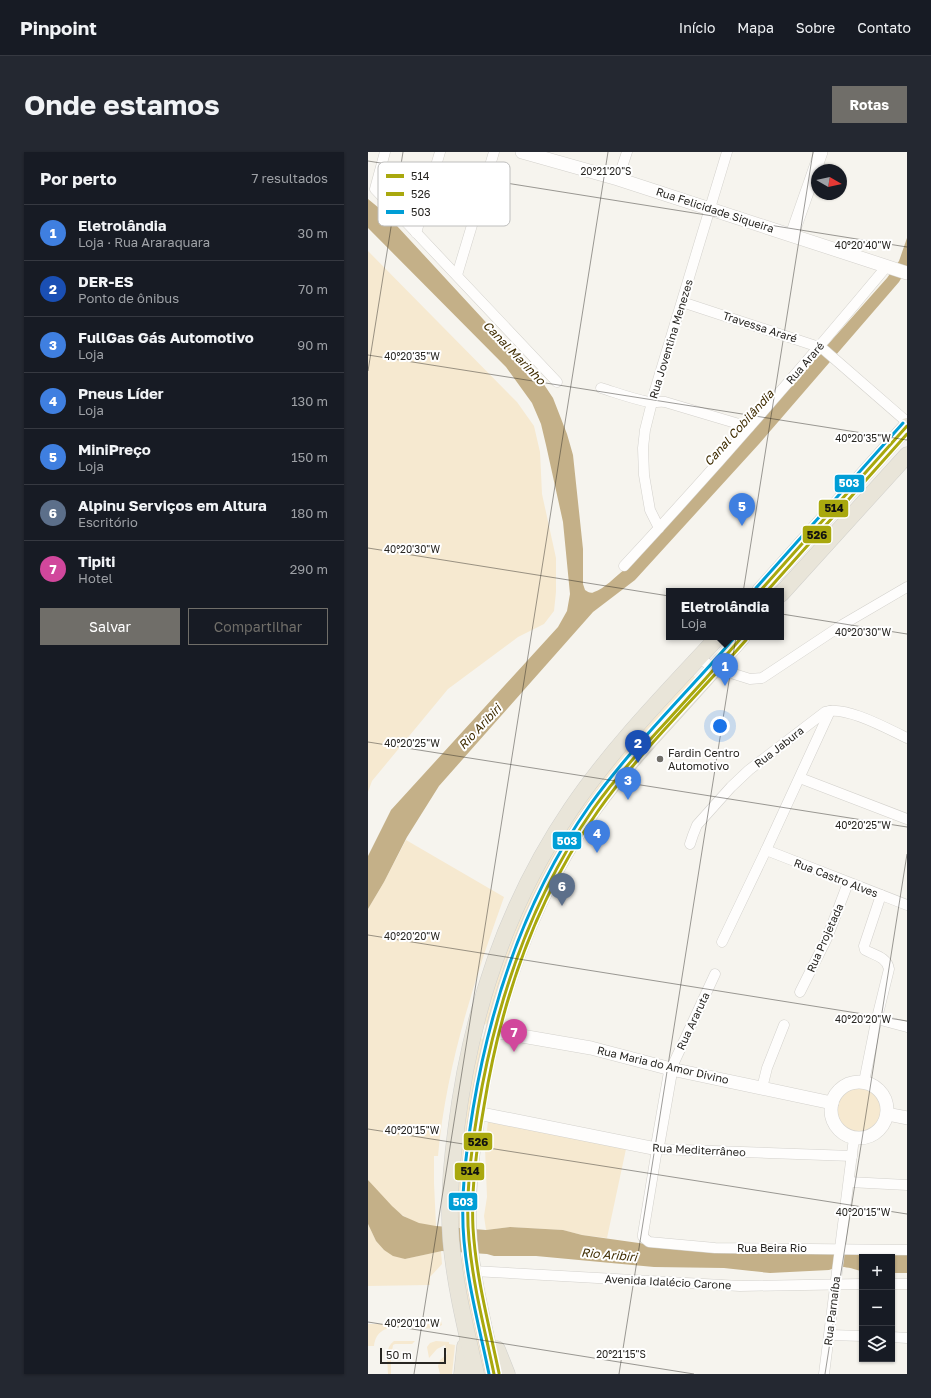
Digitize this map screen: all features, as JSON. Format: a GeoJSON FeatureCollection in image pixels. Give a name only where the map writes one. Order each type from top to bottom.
{"type":"FeatureCollection","features":[{"type":"Feature","properties":{"kind":"main road"},"geometry":{"type":"LineString","coordinates":[[763,588],[907,426]]}},
{"type":"Feature","properties":{"kind":"main road"},"geometry":{"type":"LineString","coordinates":[[784,591],[907,455]]}},
{"type":"Feature","properties":{"kind":"main road"},"geometry":{"type":"LineString","coordinates":[[476,1374],[453,1263],[450,1224],[450,1190],[457,1121],[466,1070],[475,1027],[487,983],[506,931],[526,886],[549,844],[575,803],[600,770],[715,640]]}},
{"type":"Feature","properties":{"kind":"main road"},"geometry":{"type":"LineString","coordinates":[[494,1374],[472,1266],[468,1223],[470,1168],[484,1074],[493,1031],[509,976],[523,938],[546,889],[568,848],[586,820],[618,776],[739,640]]}},
{"type":"Feature","properties":{"kind":"main road"},"geometry":{"type":"LineString","coordinates":[[475,1027],[493,1031]]}},
{"type":"Feature","properties":{"kind":"main road"},"geometry":{"type":"LineString","coordinates":[[479,1305],[507,1374]]}},
{"type":"Feature","properties":{"kind":"main road"},"geometry":{"type":"LineString","coordinates":[[462,1374],[465,1344],[463,1317]]}},
{"type":"Feature","properties":{"kind":"street"},"geometry":{"type":"LineString","coordinates":[[383,162],[385,152]]}},
{"type":"Feature","properties":{"kind":"street"},"geometry":{"type":"LineString","coordinates":[[437,162],[440,152]]}},
{"type":"Feature","properties":{"kind":"street"},"geometry":{"type":"LineString","coordinates":[[491,162],[494,152]]}},
{"type":"Feature","properties":{"kind":"street","name":"Rua Felicidade Siqueira"},"geometry":{"type":"LineString","coordinates":[[522,152],[618,179],[711,208],[907,273]]}},
{"type":"Feature","properties":{"kind":"street"},"geometry":{"type":"LineString","coordinates":[[618,179],[627,152]]}},
{"type":"Feature","properties":{"kind":"street","name":"Rua Joventina Menezes"},"geometry":{"type":"LineString","coordinates":[[659,528],[650,510],[644,475],[643,448],[645,430],[651,402],[727,152]]}},
{"type":"Feature","properties":{"kind":"street"},"geometry":{"type":"LineString","coordinates":[[792,235],[821,152]]}},
{"type":"Feature","properties":{"kind":"street"},"geometry":{"type":"LineString","coordinates":[[378,181],[376,189],[378,191]]}},
{"type":"Feature","properties":{"kind":"street"},"geometry":{"type":"LineString","coordinates":[[410,226],[557,382]]}},
{"type":"Feature","properties":{"kind":"street"},"geometry":{"type":"LineString","coordinates":[[416,233],[418,226]]}},
{"type":"Feature","properties":{"kind":"street"},"geometry":{"type":"LineString","coordinates":[[456,275],[471,226]]}},
{"type":"Feature","properties":{"kind":"street","name":"Rua Araré"},"geometry":{"type":"LineString","coordinates":[[624,566],[821,348],[889,266]]}},
{"type":"Feature","properties":{"kind":"street","name":"Travessa Araré"},"geometry":{"type":"LineString","coordinates":[[682,302],[821,348],[836,359],[907,422]]}},
{"type":"Feature","properties":{"kind":"street"},"geometry":{"type":"LineString","coordinates":[[601,388],[635,399],[651,402],[665,402],[749,427]]}},
{"type":"Feature","properties":{"kind":"street"},"geometry":{"type":"LineString","coordinates":[[698,658],[715,668],[750,679],[762,678],[842,625],[907,586]]}},
{"type":"Feature","properties":{"kind":"street"},"geometry":{"type":"LineString","coordinates":[[722,942],[830,711],[842,711],[857,716],[907,738]]}},
{"type":"Feature","properties":{"kind":"street","name":"Rua Jabura"},"geometry":{"type":"LineString","coordinates":[[690,844],[694,830],[735,782],[822,714],[830,711]]}},
{"type":"Feature","properties":{"kind":"street"},"geometry":{"type":"LineString","coordinates":[[800,778],[907,819]]}},
{"type":"Feature","properties":{"kind":"street","name":"Rua Castro Alves"},"geometry":{"type":"LineString","coordinates":[[766,850],[907,905]]}},
{"type":"Feature","properties":{"kind":"street","name":"Rua Projetada"},"geometry":{"type":"LineString","coordinates":[[800,992],[827,938],[848,883]]}},
{"type":"Feature","properties":{"kind":"street"},"geometry":{"type":"LineString","coordinates":[[864,1082],[888,972],[887,964],[883,959],[865,950],[864,946],[881,896]]}},
{"type":"Feature","properties":{"kind":"street","name":"Rua Araruta"},"geometry":{"type":"LineString","coordinates":[[643,1234],[671,1069],[715,974]]}},
{"type":"Feature","properties":{"kind":"street"},"geometry":{"type":"LineString","coordinates":[[877,1019],[907,1027]]}},
{"type":"Feature","properties":{"kind":"street"},"geometry":{"type":"LineString","coordinates":[[762,1088],[767,1068],[784,1025]]}},
{"type":"Feature","properties":{"kind":"street","name":"Rua Maria do Amor Divino"},"geometry":{"type":"LineString","coordinates":[[493,1031],[591,1048],[671,1069],[832,1103]]}},
{"type":"Feature","properties":{"kind":"street"},"geometry":{"type":"LineString","coordinates":[[853,1082],[864,1082],[874,1086],[882,1093],[886,1103],[887,1114],[883,1125],[876,1133],[865,1138],[854,1138],[844,1134],[837,1127],[831,1113],[832,1103],[836,1093],[844,1086],[853,1082]]}},
{"type":"Feature","properties":{"kind":"street","name":"Rua Mediterrâneo"},"geometry":{"type":"LineString","coordinates":[[477,1113],[657,1149],[852,1156]]}},
{"type":"Feature","properties":{"kind":"street"},"geometry":{"type":"LineString","coordinates":[[887,1114],[907,1118]]}},
{"type":"Feature","properties":{"kind":"street","name":"Rua Parnaíba"},"geometry":{"type":"LineString","coordinates":[[824,1374],[854,1138]]}},
{"type":"Feature","properties":{"kind":"street"},"geometry":{"type":"LineString","coordinates":[[849,1182],[907,1185]]}},
{"type":"Feature","properties":{"kind":"street","name":"Rua Beira Rio"},"geometry":{"type":"LineString","coordinates":[[643,1234],[643,1237],[649,1242],[716,1248],[907,1250]]}},
{"type":"Feature","properties":{"kind":"street","name":"Avenida Idalécio Carone"},"geometry":{"type":"LineString","coordinates":[[472,1266],[740,1286],[859,1284]]}},
{"type":"Feature","properties":{"kind":"street"},"geometry":{"type":"LineString","coordinates":[[895,1284],[907,1284]]}},
{"type":"Feature","properties":{"kind":"street"},"geometry":{"type":"LineString","coordinates":[[830,1335],[859,1336]]}},
{"type":"Feature","properties":{"kind":"street"},"geometry":{"type":"LineString","coordinates":[[895,1337],[907,1338]]}},
{"type":"Feature","properties":{"kind":"shaded area"},"geometry":{"type":"Polygon","coordinates":[[[368,251],[517,402],[534,426],[540,452],[542,494],[556,558],[556,592],[554,611],[544,624],[518,637],[448,689],[372,781],[368,792],[368,251]]]}},
{"type":"Feature","properties":{"kind":"shaded area"},"geometry":{"type":"Polygon","coordinates":[[[693,675],[696,678],[605,783],[488,1023],[483,1025],[497,978],[516,927],[536,884],[559,842],[597,785],[637,737],[693,675]]]}},
{"type":"Feature","properties":{"kind":"shaded area"},"geometry":{"type":"Polygon","coordinates":[[[406,840],[504,897],[472,992],[454,1057],[447,1090],[438,1156],[434,1156],[436,1226],[420,1224],[410,1220],[390,1205],[368,1180],[368,909],[406,840]]]}},
{"type":"Feature","properties":{"kind":"shaded area"},"geometry":{"type":"Polygon","coordinates":[[[480,1038],[484,1039],[466,1140],[462,1139],[480,1038]]]}},
{"type":"Feature","properties":{"kind":"shaded area"},"geometry":{"type":"Polygon","coordinates":[[[854,1088],[862,1088],[871,1092],[877,1098],[881,1111],[877,1124],[871,1130],[862,1134],[854,1134],[845,1130],[839,1124],[835,1115],[835,1107],[839,1098],[845,1092],[854,1088]]]}},
{"type":"Feature","properties":{"kind":"shaded area"},"geometry":{"type":"Polygon","coordinates":[[[488,1121],[626,1149],[607,1238],[582,1235],[563,1230],[510,1227],[486,1230],[484,1216],[487,1197],[485,1148],[488,1121]]]}},
{"type":"Feature","properties":{"kind":"shaded area"},"geometry":{"type":"Polygon","coordinates":[[[461,1147],[465,1148],[462,1231],[459,1227],[458,1232],[458,1190],[461,1147]]]}},
{"type":"Feature","properties":{"kind":"shaded area"},"geometry":{"type":"Polygon","coordinates":[[[368,1224],[376,1241],[384,1250],[405,1259],[441,1251],[442,1264],[430,1277],[430,1285],[368,1286],[368,1224]]]}},
{"type":"Feature","properties":{"kind":"shaded area"},"geometry":{"type":"Polygon","coordinates":[[[460,1255],[462,1260],[464,1255],[487,1374],[484,1374],[472,1324],[460,1255]]]}},
{"type":"Feature","properties":{"kind":"shaded area"},"geometry":{"type":"Polygon","coordinates":[[[441,1321],[442,1325],[434,1328],[424,1329],[402,1327],[384,1330],[377,1336],[374,1346],[368,1346],[368,1324],[436,1324],[441,1321]]]}},
{"type":"Feature","properties":{"kind":"shaded area"},"geometry":{"type":"Polygon","coordinates":[[[394,1341],[415,1341],[412,1344],[393,1345],[391,1374],[388,1374],[388,1352],[394,1341]]]}},
{"type":"Feature","properties":{"kind":"shaded area"},"geometry":{"type":"Polygon","coordinates":[[[436,1341],[449,1342],[449,1344],[455,1345],[452,1374],[440,1374],[438,1366],[440,1360],[447,1354],[445,1345],[437,1349],[429,1358],[427,1347],[430,1343],[436,1341]]]}},
{"type":"Feature","properties":{"kind":"water","name":"Canal Marinho"},"geometry":{"type":"Polygon","coordinates":[[[368,199],[378,207],[378,226],[397,226],[543,383],[553,398],[567,434],[573,455],[583,549],[583,584],[585,590],[591,593],[602,588],[624,570],[751,431],[887,278],[899,261],[907,238],[907,268],[899,282],[759,444],[635,580],[593,612],[439,786],[407,837],[384,882],[368,909],[368,856],[391,810],[558,627],[567,611],[570,594],[563,522],[541,424],[532,403],[506,367],[368,228],[368,199]]]}},
{"type":"Feature","properties":{"kind":"water","name":"Rio Aribiri"},"geometry":{"type":"Polygon","coordinates":[[[368,1180],[403,1216],[419,1223],[436,1226],[486,1230],[510,1227],[563,1230],[582,1235],[660,1246],[907,1252],[907,1273],[895,1273],[895,1254],[859,1254],[859,1270],[838,1267],[829,1270],[770,1273],[724,1268],[654,1267],[536,1256],[494,1256],[487,1254],[442,1251],[405,1259],[393,1256],[384,1250],[376,1241],[368,1224],[368,1180]]]}},
{"type":"Feature","properties":{"kind":"transit line","name":"503"},"geometry":{"type":"LineString","coordinates":[[756,588],[903,423]]}},
{"type":"Feature","properties":{"kind":"transit line","name":"514"},"geometry":{"type":"LineString","coordinates":[[763,588],[907,426]]}},
{"type":"Feature","properties":{"kind":"transit line","name":"526"},"geometry":{"type":"LineString","coordinates":[[770,588],[907,434]]}},
{"type":"Feature","properties":{"kind":"transit line","name":"503"},"geometry":{"type":"LineString","coordinates":[[489,1374],[471,1291],[466,1258],[463,1224],[463,1192],[473,1109],[490,1029],[501,989],[514,951],[547,876],[567,840],[590,805],[642,740],[732,640]]}},
{"type":"Feature","properties":{"kind":"transit line","name":"514"},"geometry":{"type":"LineString","coordinates":[[494,1374],[476,1291],[471,1257],[468,1224],[468,1191],[478,1109],[495,1029],[506,990],[534,915],[572,842],[594,808],[611,785],[649,741],[739,640]]}},
{"type":"Feature","properties":{"kind":"transit line","name":"526"},"geometry":{"type":"LineString","coordinates":[[499,1373],[483,1301],[477,1265],[473,1228],[473,1197],[477,1151],[491,1067],[511,989],[539,915],[556,879],[576,844],[598,811],[632,766],[746,640]]}},
{"type":"Feature","properties":{"kind":"place","name":"MiniPreço"},"geometry":{"type":"Point","coordinates":[742,526]}},
{"type":"Feature","properties":{"kind":"place","name":"Eletrolândia"},"geometry":{"type":"Point","coordinates":[725,686]}},
{"type":"Feature","properties":{"kind":"place","name":"Fardin Centro Automotivo"},"geometry":{"type":"Point","coordinates":[660,759]}},
{"type":"Feature","properties":{"kind":"place","name":"DER-ES"},"geometry":{"type":"Point","coordinates":[638,763]}},
{"type":"Feature","properties":{"kind":"place","name":"FullGas Gás Automotivo"},"geometry":{"type":"Point","coordinates":[628,800]}},
{"type":"Feature","properties":{"kind":"place","name":"Pneus Líder"},"geometry":{"type":"Point","coordinates":[597,853]}},
{"type":"Feature","properties":{"kind":"place","name":"Alpinu Serviços em Altura"},"geometry":{"type":"Point","coordinates":[562,906]}},
{"type":"Feature","properties":{"kind":"place","name":"Tipiti"},"geometry":{"type":"Point","coordinates":[514,1052]}},
{"type":"Feature","properties":{"kind":"water label","name":"Canal Cobilândia"},"geometry":{"type":"Point","coordinates":[739,428]}}]}
